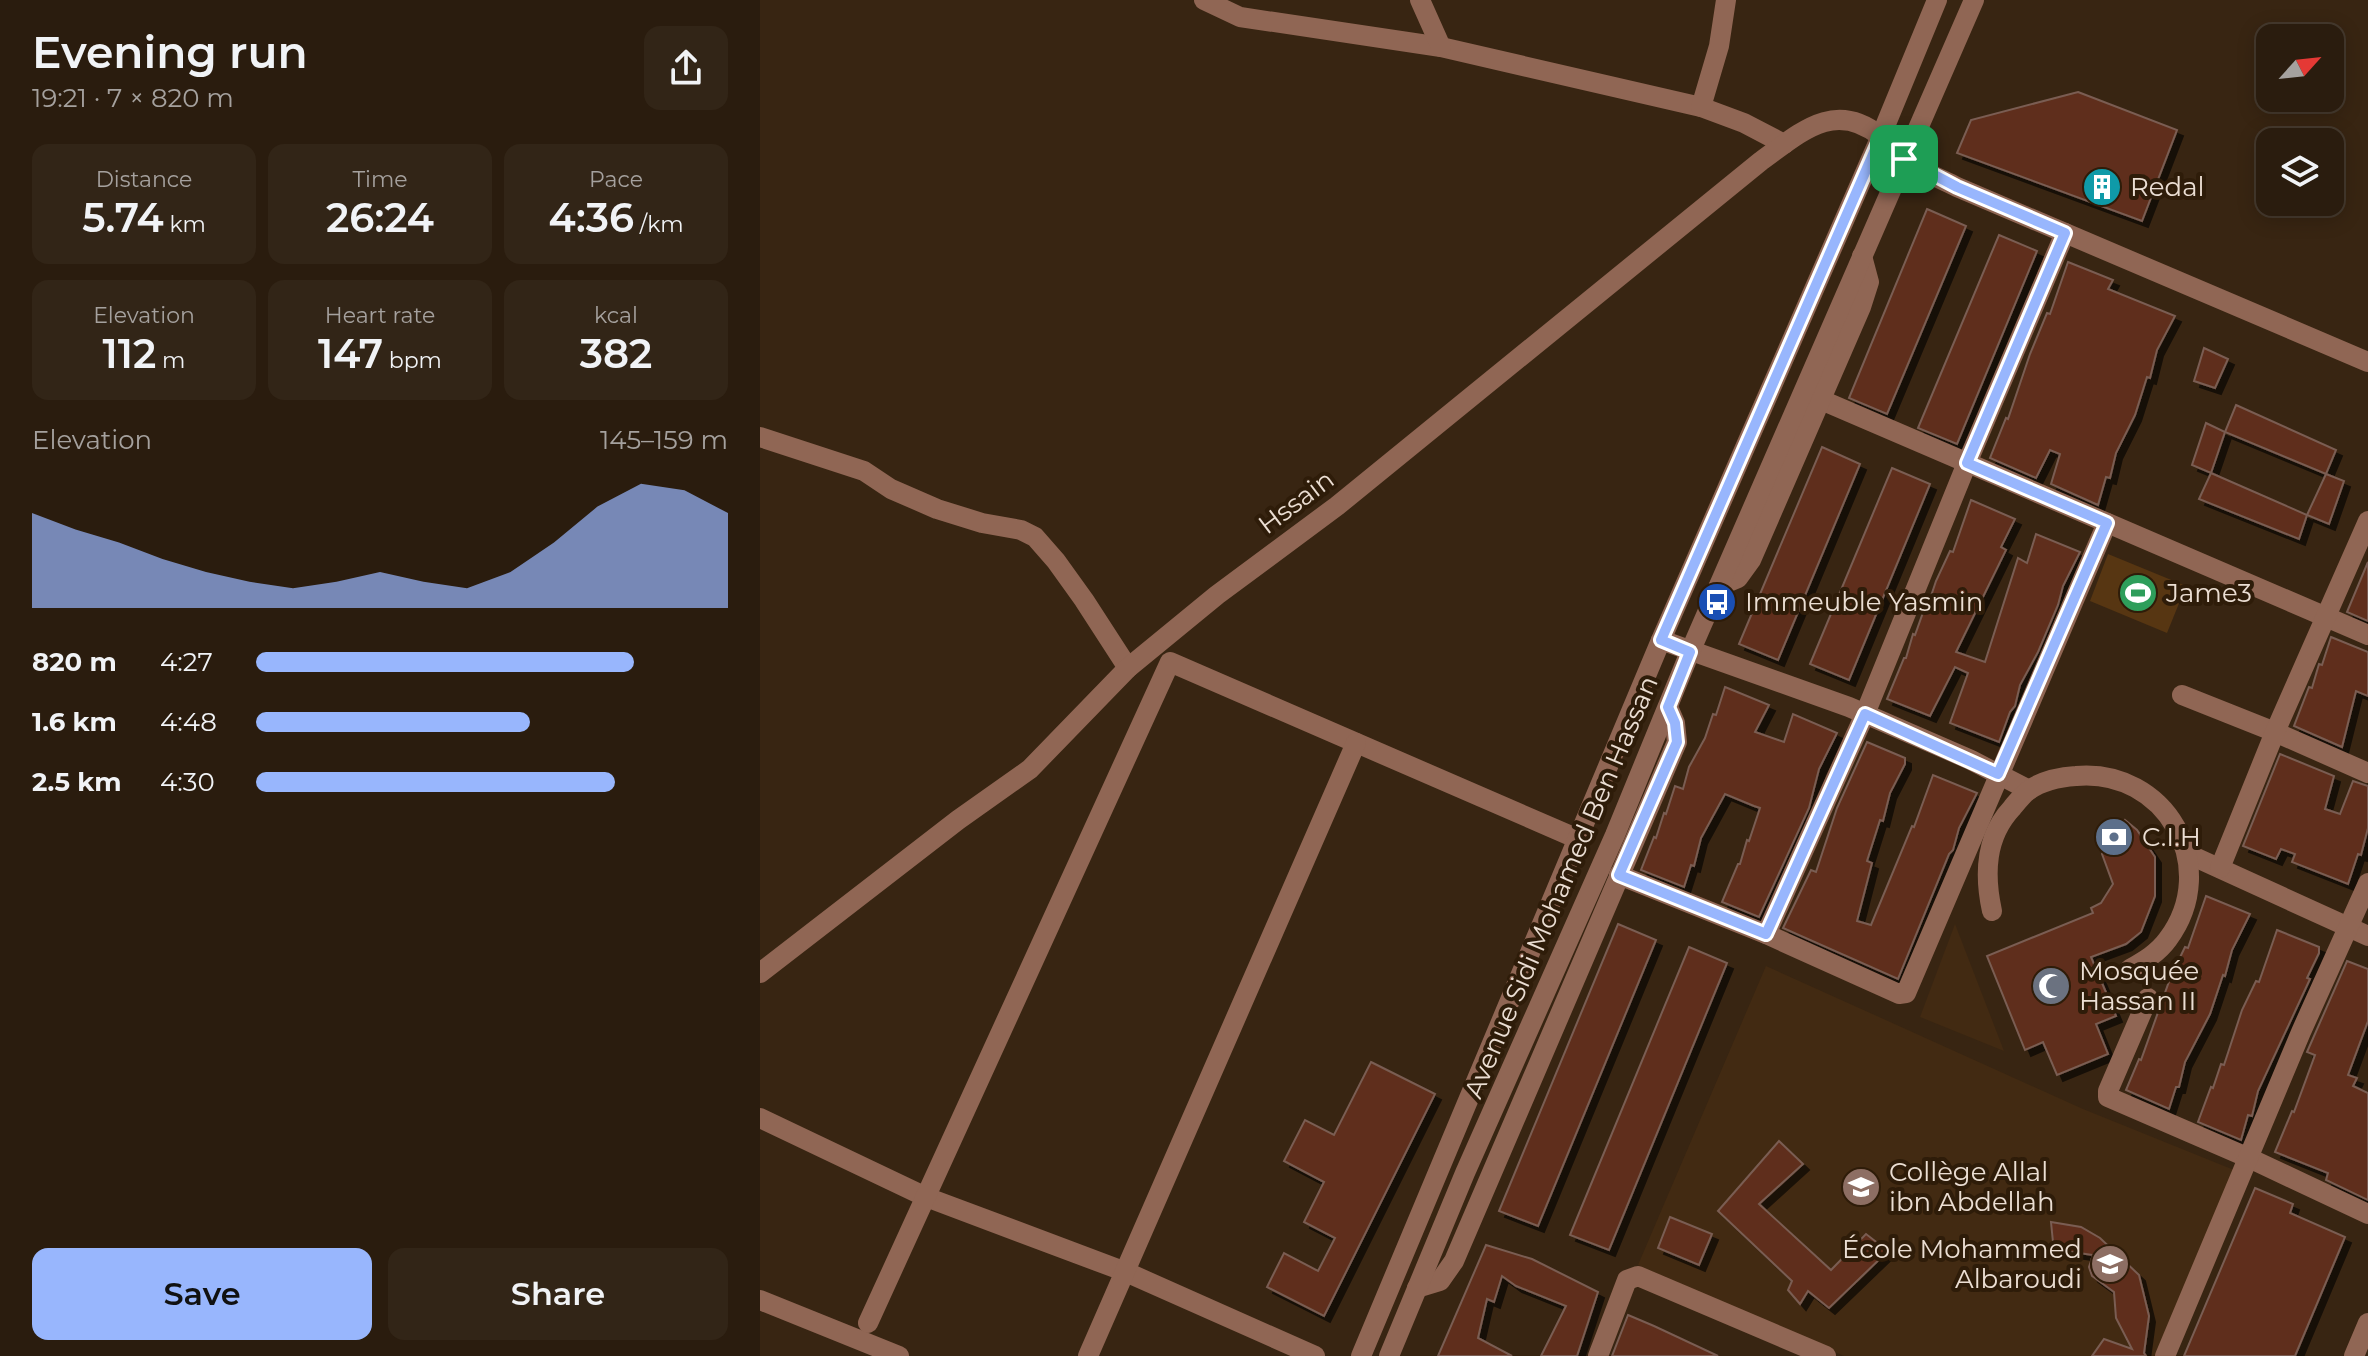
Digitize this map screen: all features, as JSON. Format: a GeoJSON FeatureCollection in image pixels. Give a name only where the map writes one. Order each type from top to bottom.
{"type":"FeatureCollection","features":[{"type":"Feature","properties":{"kind":"street"},"geometry":{"type":"LineString","coordinates":[[1204,0],[1240,17],[1441,47],[1701,107],[1744,123],[1784,144]]}},
{"type":"Feature","properties":{"kind":"street"},"geometry":{"type":"LineString","coordinates":[[1420,0],[1441,47]]}},
{"type":"Feature","properties":{"kind":"street"},"geometry":{"type":"LineString","coordinates":[[1701,107],[1719,46],[1726,0]]}},
{"type":"Feature","properties":{"kind":"street","name":"Avenue Sidi Mohamed Ben Hassan"},"geometry":{"type":"LineString","coordinates":[[1361,1356],[1661,640],[1881,136],[1937,0]]}},
{"type":"Feature","properties":{"kind":"street","name":"Avenue Sidi Mohamed Ben Hassan"},"geometry":{"type":"LineString","coordinates":[[1389,1356],[1690,652],[1974,0]]}},
{"type":"Feature","properties":{"kind":"street","name":"Hssain"},"geometry":{"type":"LineString","coordinates":[[760,973],[958,820],[1030,769],[1128,668],[1217,595],[1337,506],[1784,144],[1828,119],[1852,120],[1881,136]]}},
{"type":"Feature","properties":{"kind":"street"},"geometry":{"type":"LineString","coordinates":[[1881,136],[1904,159],[1957,187],[2368,362]]}},
{"type":"Feature","properties":{"kind":"street"},"geometry":{"type":"LineString","coordinates":[[1766,934],[1865,714],[2065,233]]}},
{"type":"Feature","properties":{"kind":"street"},"geometry":{"type":"LineString","coordinates":[[1719,586],[1738,578],[1751,560],[1865,295],[1868,276],[1862,256]]}},
{"type":"Feature","properties":{"kind":"street"},"geometry":{"type":"LineString","coordinates":[[1819,399],[2368,635]]}},
{"type":"Feature","properties":{"kind":"street"},"geometry":{"type":"LineString","coordinates":[[760,437],[864,471],[891,489],[937,509],[982,523],[1021,530],[1035,537],[1084,600],[1128,668]]}},
{"type":"Feature","properties":{"kind":"street"},"geometry":{"type":"LineString","coordinates":[[2220,868],[2275,732],[2368,521]]}},
{"type":"Feature","properties":{"kind":"street"},"geometry":{"type":"LineString","coordinates":[[1619,875],[1766,934],[1899,994],[1906,993],[2107,523]]}},
{"type":"Feature","properties":{"kind":"street"},"geometry":{"type":"LineString","coordinates":[[1661,640],[1865,714],[2029,790]]}},
{"type":"Feature","properties":{"kind":"street"},"geometry":{"type":"LineString","coordinates":[[868,1323],[1170,662],[1578,839]]}},
{"type":"Feature","properties":{"kind":"street"},"geometry":{"type":"LineString","coordinates":[[2182,695],[2368,773]]}},
{"type":"Feature","properties":{"kind":"street"},"geometry":{"type":"LineString","coordinates":[[1417,1288],[1440,1281],[1454,1261],[1677,742],[1675,723],[1668,707]]}},
{"type":"Feature","properties":{"kind":"street"},"geometry":{"type":"LineString","coordinates":[[1088,1356],[1356,743]]}},
{"type":"Feature","properties":{"kind":"street"},"geometry":{"type":"LineString","coordinates":[[1992,911],[1987,887],[1987,862],[1993,838],[2004,816],[2029,790],[2061,777],[2092,774],[2128,782],[2157,801],[2176,827],[2188,854],[2189,889],[2179,922],[2158,950],[2130,969]]}},
{"type":"Feature","properties":{"kind":"street"},"geometry":{"type":"LineString","coordinates":[[2188,854],[2368,936]]}},
{"type":"Feature","properties":{"kind":"street"},"geometry":{"type":"LineString","coordinates":[[2165,1356],[2368,883]]}},
{"type":"Feature","properties":{"kind":"street"},"geometry":{"type":"LineString","coordinates":[[2148,998],[2108,1097],[2368,1214]]}},
{"type":"Feature","properties":{"kind":"street"},"geometry":{"type":"LineString","coordinates":[[760,1118],[926,1197],[1126,1272],[1315,1356]]}},
{"type":"Feature","properties":{"kind":"street"},"geometry":{"type":"LineString","coordinates":[[1598,1356],[1627,1280],[1638,1276],[1826,1356]]}},
{"type":"Feature","properties":{"kind":"street"},"geometry":{"type":"LineString","coordinates":[[760,1300],[899,1356]]}},
{"type":"Feature","properties":{"kind":"street"},"geometry":{"type":"LineString","coordinates":[[2360,1353],[2368,1323]]}},
{"type":"Feature","properties":{"kind":"shaded area","name":"Jame3"},"geometry":{"type":"Polygon","coordinates":[[[2108,554],[2186,586],[2167,633],[2090,601],[2108,554]]]}},
{"type":"Feature","properties":{"kind":"shaded area"},"geometry":{"type":"Polygon","coordinates":[[[1955,924],[2004,1051],[1920,1017],[1955,924]]]}},
{"type":"Feature","properties":{"kind":"shaded area","name":"Collège Allal ibn Abdellah"},"geometry":{"type":"Polygon","coordinates":[[[1766,966],[2083,1109],[2239,1172],[2158,1356],[1844,1356],[1638,1265],[1766,966]]]}},
{"type":"Feature","properties":{"kind":"building","name":"Redal"},"geometry":{"type":"Polygon","coordinates":[[[2078,92],[2177,130],[2142,221],[1957,153],[1971,120],[2078,92]]]}},
{"type":"Feature","properties":{"kind":"building"},"geometry":{"type":"Polygon","coordinates":[[[1927,209],[1966,226],[1887,414],[1849,398],[1927,209]]]}},
{"type":"Feature","properties":{"kind":"building"},"geometry":{"type":"Polygon","coordinates":[[[1999,235],[2037,251],[1957,444],[1918,428],[1999,235]]]}},
{"type":"Feature","properties":{"kind":"building"},"geometry":{"type":"Polygon","coordinates":[[[2068,262],[2113,280],[2108,289],[2175,316],[2157,350],[2150,378],[2147,377],[2135,415],[2116,453],[2110,478],[2106,477],[2098,505],[2051,484],[2060,454],[2050,450],[2036,478],[1990,458],[2008,419],[2047,313],[2050,314],[2068,262]]]}},
{"type":"Feature","properties":{"kind":"building"},"geometry":{"type":"Polygon","coordinates":[[[2204,348],[2228,359],[2215,388],[2194,381],[2204,348]]]}},
{"type":"Feature","properties":{"kind":"building"},"geometry":{"type":"Polygon","coordinates":[[[2236,405],[2336,450],[2326,474],[2225,432],[2236,405]]]}},
{"type":"Feature","properties":{"kind":"building"},"geometry":{"type":"Polygon","coordinates":[[[2206,423],[2225,432],[2211,473],[2192,465],[2206,423]]]}},
{"type":"Feature","properties":{"kind":"building"},"geometry":{"type":"Polygon","coordinates":[[[1822,447],[1860,464],[1778,660],[1739,644],[1822,447]]]}},
{"type":"Feature","properties":{"kind":"building"},"geometry":{"type":"Polygon","coordinates":[[[1892,468],[1930,484],[1849,680],[1810,664],[1892,468]]]}},
{"type":"Feature","properties":{"kind":"building"},"geometry":{"type":"Polygon","coordinates":[[[2211,473],[2307,515],[2299,539],[2199,499],[2211,473]]]}},
{"type":"Feature","properties":{"kind":"building"},"geometry":{"type":"Polygon","coordinates":[[[2326,474],[2344,481],[2329,524],[2307,515],[2326,474]]]}},
{"type":"Feature","properties":{"kind":"building"},"geometry":{"type":"Polygon","coordinates":[[[1971,500],[2015,519],[2001,547],[2006,550],[1956,652],[1985,662],[2018,558],[2027,563],[2036,534],[2080,552],[2063,586],[2038,652],[2020,685],[2015,706],[1999,742],[1950,723],[1968,673],[1955,667],[1930,716],[1887,699],[1936,581],[1950,551],[1953,552],[1971,500]]]}},
{"type":"Feature","properties":{"kind":"building"},"geometry":{"type":"Polygon","coordinates":[[[2368,562],[2368,621],[2347,612],[2368,562]]]}},
{"type":"Feature","properties":{"kind":"building"},"geometry":{"type":"Polygon","coordinates":[[[2331,637],[2368,652],[2368,696],[2356,691],[2342,747],[2294,726],[2309,687],[2312,688],[2319,664],[2322,665],[2331,637]]]}},
{"type":"Feature","properties":{"kind":"building"},"geometry":{"type":"Polygon","coordinates":[[[1725,687],[1769,705],[1755,732],[1784,742],[1793,714],[1837,733],[1819,769],[1809,808],[1759,917],[1722,902],[1740,864],[1760,808],[1725,794],[1701,838],[1694,866],[1691,865],[1684,887],[1641,870],[1675,786],[1683,789],[1689,767],[1705,738],[1713,714],[1716,715],[1725,687]]]}},
{"type":"Feature","properties":{"kind":"building"},"geometry":{"type":"Polygon","coordinates":[[[1867,742],[1905,758],[1905,764],[1890,793],[1867,861],[1872,863],[1857,921],[1871,925],[1933,775],[1977,793],[1959,828],[1953,850],[1898,979],[1783,928],[1811,870],[1816,872],[1837,808],[1867,742]]]}},
{"type":"Feature","properties":{"kind":"building"},"geometry":{"type":"Polygon","coordinates":[[[2280,754],[2334,776],[2325,809],[2340,814],[2353,781],[2368,786],[2368,828],[2361,855],[2358,854],[2348,884],[2292,862],[2295,854],[2281,849],[2276,859],[2243,846],[2280,754]]]}},
{"type":"Feature","properties":{"kind":"building","name":"Mosquée Hassan II"},"geometry":{"type":"Polygon","coordinates":[[[2125,820],[2137,830],[2155,857],[2155,896],[2141,932],[2126,944],[2091,957],[2116,1016],[2096,1024],[2108,1054],[2057,1075],[2043,1042],[2025,1050],[1987,956],[2093,913],[2091,908],[2101,903],[2113,884],[2102,854],[2125,820]]]}},
{"type":"Feature","properties":{"kind":"building"},"geometry":{"type":"Polygon","coordinates":[[[2206,896],[2250,914],[2232,950],[2210,1014],[2185,1062],[2169,1109],[2126,1090],[2141,1060],[2171,976],[2185,947],[2188,948],[2206,896]]]}},
{"type":"Feature","properties":{"kind":"building"},"geometry":{"type":"Polygon","coordinates":[[[1618,924],[1656,940],[1538,1226],[1499,1211],[1618,924]]]}},
{"type":"Feature","properties":{"kind":"building"},"geometry":{"type":"Polygon","coordinates":[[[2277,930],[2319,947],[2319,953],[2258,1091],[2252,1116],[2248,1115],[2241,1140],[2198,1122],[2221,1064],[2224,1065],[2242,1010],[2256,981],[2259,982],[2277,930]]]}},
{"type":"Feature","properties":{"kind":"building"},"geometry":{"type":"Polygon","coordinates":[[[1689,947],[1727,963],[1609,1250],[1570,1235],[1689,947]]]}},
{"type":"Feature","properties":{"kind":"building"},"geometry":{"type":"Polygon","coordinates":[[[2347,961],[2368,969],[2368,1021],[2348,1075],[2357,1078],[2353,1086],[2368,1093],[2368,1200],[2326,1180],[2328,1173],[2275,1152],[2315,1055],[2307,1052],[2347,961]]]}},
{"type":"Feature","properties":{"kind":"building"},"geometry":{"type":"Polygon","coordinates":[[[1371,1062],[1435,1094],[1324,1316],[1267,1287],[1284,1253],[1318,1271],[1335,1238],[1304,1222],[1324,1182],[1284,1161],[1305,1120],[1334,1135],[1371,1062]]]}},
{"type":"Feature","properties":{"kind":"building"},"geometry":{"type":"Polygon","coordinates":[[[1779,1141],[1803,1164],[1759,1204],[1831,1270],[1866,1234],[1888,1251],[1829,1308],[1808,1291],[1800,1304],[1788,1290],[1792,1281],[1718,1211],[1779,1141]]]}},
{"type":"Feature","properties":{"kind":"building"},"geometry":{"type":"Polygon","coordinates":[[[2255,1188],[2293,1204],[2290,1213],[2345,1237],[2295,1356],[2184,1356],[2255,1188]]]}},
{"type":"Feature","properties":{"kind":"building"},"geometry":{"type":"Polygon","coordinates":[[[1670,1217],[1712,1234],[1699,1265],[1658,1248],[1670,1217]]]}},
{"type":"Feature","properties":{"kind":"building"},"geometry":{"type":"Polygon","coordinates":[[[2051,1222],[2081,1227],[2100,1238],[2139,1275],[2149,1316],[2146,1356],[2092,1356],[2104,1339],[2132,1349],[2116,1318],[2114,1292],[2092,1276],[2089,1267],[2093,1255],[2054,1252],[2051,1222]]]}},
{"type":"Feature","properties":{"kind":"building"},"geometry":{"type":"Polygon","coordinates":[[[1486,1245],[1532,1259],[1598,1292],[1577,1356],[1541,1356],[1566,1306],[1516,1286],[1502,1276],[1494,1302],[1487,1299],[1478,1338],[1512,1356],[1438,1356],[1486,1245]]]}},
{"type":"Feature","properties":{"kind":"building"},"geometry":{"type":"Polygon","coordinates":[[[1628,1315],[1654,1326],[1718,1356],[1612,1356],[1628,1315]]]}},
{"type":"Feature","properties":{"kind":"place","name":"Redal"},"geometry":{"type":"Point","coordinates":[2102,187]}},
{"type":"Feature","properties":{"kind":"place","name":"Jame3"},"geometry":{"type":"Point","coordinates":[2138,593]}},
{"type":"Feature","properties":{"kind":"place","name":"Immeuble Yasmin"},"geometry":{"type":"Point","coordinates":[1717,602]}},
{"type":"Feature","properties":{"kind":"place","name":"C.I.H"},"geometry":{"type":"Point","coordinates":[2114,837]}},
{"type":"Feature","properties":{"kind":"place","name":"Mosquée Hassan II"},"geometry":{"type":"Point","coordinates":[2051,986]}},
{"type":"Feature","properties":{"kind":"place","name":"Collège Allal ibn Abdellah"},"geometry":{"type":"Point","coordinates":[1861,1187]}},
{"type":"Feature","properties":{"kind":"place","name":"École Mohammed Albaroudi"},"geometry":{"type":"Point","coordinates":[2110,1264]}},
{"type":"Feature","properties":{"kind":"route"},"geometry":{"type":"LineString","coordinates":[[1881,136],[1904,159],[1957,187],[2065,233],[1967,463],[2107,523],[1998,774],[1865,714],[1766,934],[1619,875],[1677,742],[1675,723],[1668,707],[1690,652],[1661,640],[1881,136]]}}]}
